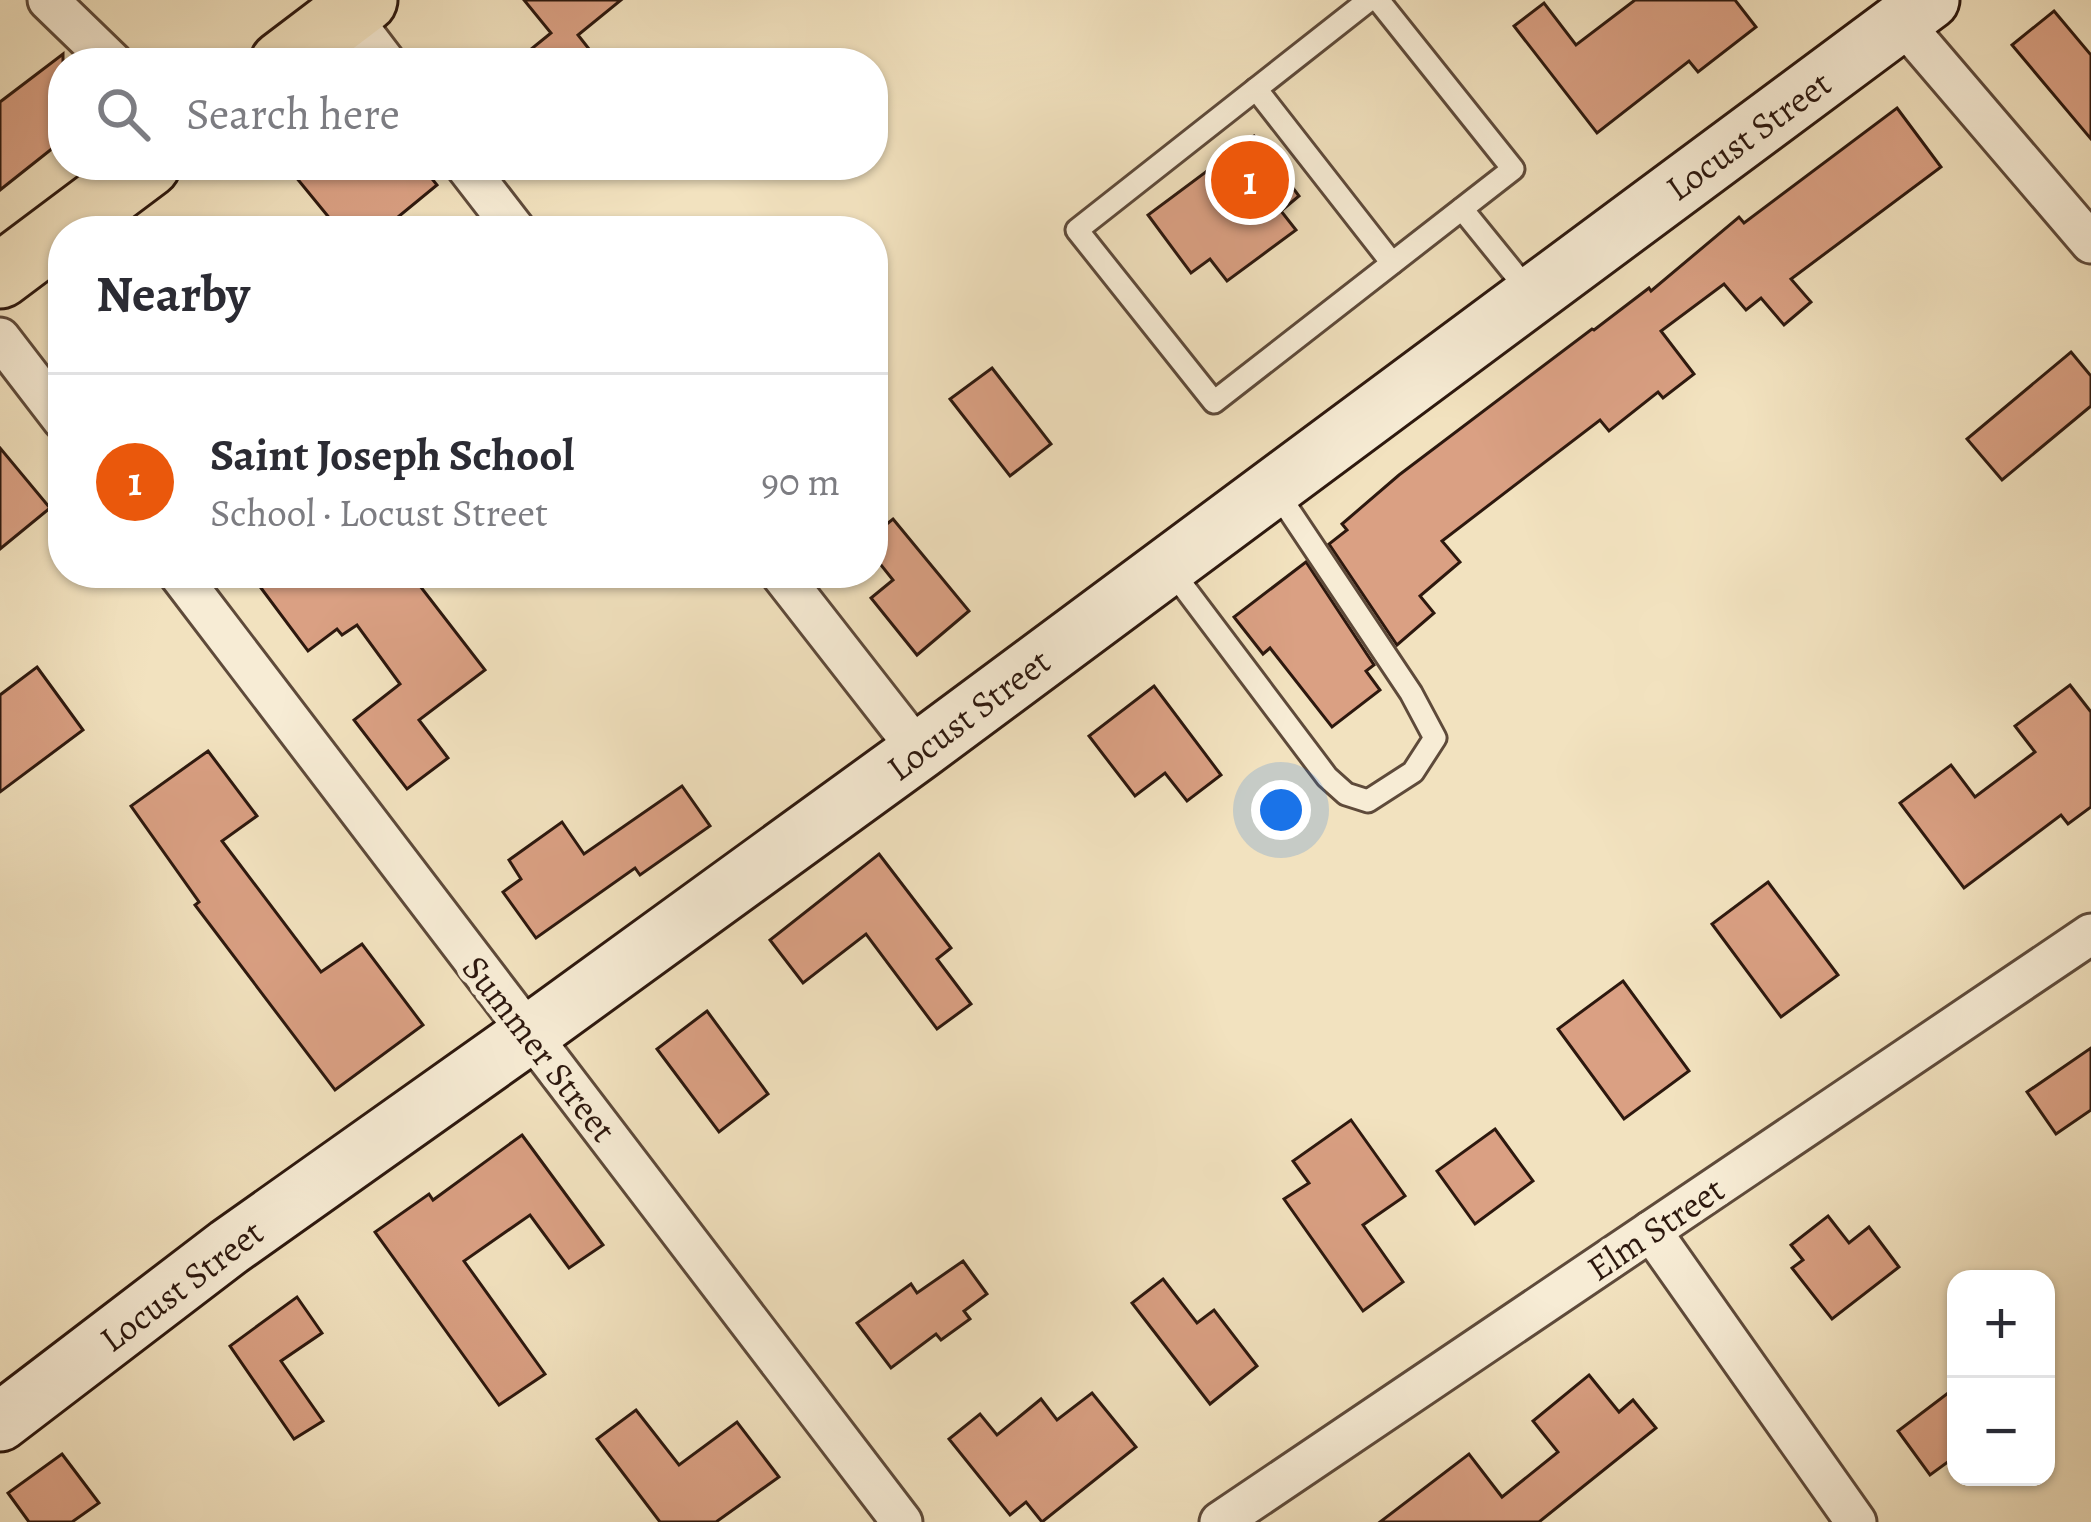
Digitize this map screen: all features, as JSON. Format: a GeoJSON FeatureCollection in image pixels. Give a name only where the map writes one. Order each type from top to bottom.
{"type":"FeatureCollection","features":[{"type":"Feature","properties":{"kind":"main road"},"geometry":{"type":"LineString","coordinates":[[301,48],[356,6]]}},
{"type":"Feature","properties":{"kind":"main road"},"geometry":{"type":"LineString","coordinates":[[80,216],[128,180]]}},
{"type":"Feature","properties":{"kind":"main road"},"geometry":{"type":"LineString","coordinates":[[0,276],[48,240]]}},
{"type":"Feature","properties":{"kind":"street"},"geometry":{"type":"LineString","coordinates":[[49,0],[98,48]]}},
{"type":"Feature","properties":{"kind":"street"},"geometry":{"type":"LineString","coordinates":[[356,6],[378,48]]}},
{"type":"Feature","properties":{"kind":"street"},"geometry":{"type":"LineString","coordinates":[[1916,11],[2091,243]]}},
{"type":"Feature","properties":{"kind":"street","name":"Locust Street"},"geometry":{"type":"LineString","coordinates":[[0,1422],[229,1246],[919,752],[1916,11]]}},
{"type":"Feature","properties":{"kind":"street"},"geometry":{"type":"LineString","coordinates":[[477,180],[504,216]]}},
{"type":"Feature","properties":{"kind":"street"},"geometry":{"type":"LineString","coordinates":[[0,338],[48,401]]}},
{"type":"Feature","properties":{"kind":"street","name":"Summer Street"},"geometry":{"type":"LineString","coordinates":[[189,588],[902,1522]]}},
{"type":"Feature","properties":{"kind":"street"},"geometry":{"type":"LineString","coordinates":[[792,588],[919,752]]}},
{"type":"Feature","properties":{"kind":"street","name":"Elm Street"},"geometry":{"type":"LineString","coordinates":[[1220,1522],[2091,934]]}},
{"type":"Feature","properties":{"kind":"street"},"geometry":{"type":"LineString","coordinates":[[1651,1231],[1856,1522]]}},
{"type":"Feature","properties":{"kind":"lane"},"geometry":{"type":"LineString","coordinates":[[1369,0],[1077,230],[1214,402],[1513,169],[1378,0]]}},
{"type":"Feature","properties":{"kind":"lane"},"geometry":{"type":"LineString","coordinates":[[1256,89],[1392,263]]}},
{"type":"Feature","properties":{"kind":"lane"},"geometry":{"type":"LineString","coordinates":[[1462,209],[1532,294]]}},
{"type":"Feature","properties":{"kind":"lane"},"geometry":{"type":"LineString","coordinates":[[1168,566],[1327,777],[1346,794],[1368,801],[1414,772],[1435,738],[1411,693],[1273,486]]}},
{"type":"Feature","properties":{"kind":"building"},"geometry":{"type":"Polygon","coordinates":[[[524,0],[621,0],[578,35],[588,48],[532,48],[551,33],[524,0]]]}},
{"type":"Feature","properties":{"kind":"building"},"geometry":{"type":"Polygon","coordinates":[[[1635,0],[1735,0],[1756,27],[1698,72],[1689,61],[1597,133],[1514,26],[1544,3],[1576,45],[1635,0]]]}},
{"type":"Feature","properties":{"kind":"building"},"geometry":{"type":"Polygon","coordinates":[[[2054,11],[2091,55],[2091,139],[2012,45],[2054,11]]]}},
{"type":"Feature","properties":{"kind":"building"},"geometry":{"type":"Polygon","coordinates":[[[48,65],[48,152],[0,190],[0,102],[48,65]]]}},
{"type":"Feature","properties":{"kind":"building"},"geometry":{"type":"Polygon","coordinates":[[[1897,108],[1941,167],[1791,279],[1811,302],[1784,325],[1761,298],[1746,310],[1724,284],[1661,331],[1694,374],[1663,398],[1658,392],[1609,431],[1600,420],[1442,541],[1460,562],[1420,596],[1434,613],[1397,645],[1329,544],[1347,530],[1342,524],[1592,329],[1649,288],[1651,291],[1739,217],[1744,223],[1897,108]]]}},
{"type":"Feature","properties":{"kind":"building"},"geometry":{"type":"Polygon","coordinates":[[[1254,136],[1299,196],[1281,211],[1296,230],[1227,281],[1210,259],[1191,273],[1148,215],[1254,136]]]}},
{"type":"Feature","properties":{"kind":"building"},"geometry":{"type":"Polygon","coordinates":[[[298,180],[433,180],[437,185],[399,216],[328,216],[298,180]]]}},
{"type":"Feature","properties":{"kind":"building"},"geometry":{"type":"Polygon","coordinates":[[[2071,352],[2091,376],[2091,406],[2002,480],[1967,439],[2071,352]]]}},
{"type":"Feature","properties":{"kind":"building"},"geometry":{"type":"Polygon","coordinates":[[[992,368],[1051,444],[1010,476],[950,399],[992,368]]]}},
{"type":"Feature","properties":{"kind":"building"},"geometry":{"type":"Polygon","coordinates":[[[0,448],[48,510],[0,549],[0,448]]]}},
{"type":"Feature","properties":{"kind":"building"},"geometry":{"type":"Polygon","coordinates":[[[893,519],[969,611],[917,655],[871,598],[893,580],[888,574],[888,523],[893,519]]]}},
{"type":"Feature","properties":{"kind":"building"},"geometry":{"type":"Polygon","coordinates":[[[1306,562],[1374,665],[1366,671],[1380,690],[1332,727],[1270,648],[1263,654],[1234,617],[1306,562]]]}},
{"type":"Feature","properties":{"kind":"building"},"geometry":{"type":"Polygon","coordinates":[[[261,588],[422,588],[485,670],[419,720],[448,758],[407,789],[354,720],[400,684],[357,625],[342,635],[337,629],[308,651],[261,588]]]}},
{"type":"Feature","properties":{"kind":"building"},"geometry":{"type":"Polygon","coordinates":[[[37,667],[83,730],[0,792],[0,695],[37,667]]]}},
{"type":"Feature","properties":{"kind":"building"},"geometry":{"type":"Polygon","coordinates":[[[2070,685],[2091,712],[2091,807],[2068,824],[2061,815],[1964,888],[1900,803],[1951,765],[1975,797],[2035,752],[2015,726],[2070,685]]]}},
{"type":"Feature","properties":{"kind":"building"},"geometry":{"type":"Polygon","coordinates":[[[1154,686],[1221,775],[1187,801],[1165,773],[1135,796],[1089,736],[1154,686]]]}},
{"type":"Feature","properties":{"kind":"building"},"geometry":{"type":"Polygon","coordinates":[[[208,751],[257,816],[222,841],[321,972],[362,944],[423,1025],[335,1090],[195,905],[199,902],[131,806],[208,751]]]}},
{"type":"Feature","properties":{"kind":"building"},"geometry":{"type":"Polygon","coordinates":[[[682,786],[710,826],[640,875],[635,868],[536,938],[503,892],[521,879],[509,860],[562,822],[584,854],[682,786]]]}},
{"type":"Feature","properties":{"kind":"building"},"geometry":{"type":"Polygon","coordinates":[[[879,854],[951,948],[937,959],[971,1004],[937,1029],[866,934],[803,983],[770,940],[879,854]]]}},
{"type":"Feature","properties":{"kind":"building"},"geometry":{"type":"Polygon","coordinates":[[[1768,882],[1838,975],[1781,1017],[1712,924],[1768,882]]]}},
{"type":"Feature","properties":{"kind":"building"},"geometry":{"type":"Polygon","coordinates":[[[1623,981],[1689,1071],[1624,1119],[1558,1029],[1623,981]]]}},
{"type":"Feature","properties":{"kind":"building"},"geometry":{"type":"Polygon","coordinates":[[[707,1011],[768,1094],[719,1132],[657,1049],[707,1011]]]}},
{"type":"Feature","properties":{"kind":"building"},"geometry":{"type":"Polygon","coordinates":[[[2091,1048],[2091,1110],[2056,1134],[2027,1092],[2091,1048]]]}},
{"type":"Feature","properties":{"kind":"building"},"geometry":{"type":"Polygon","coordinates":[[[1351,1120],[1405,1196],[1363,1225],[1403,1282],[1363,1311],[1284,1199],[1309,1183],[1293,1161],[1351,1120]]]}},
{"type":"Feature","properties":{"kind":"building"},"geometry":{"type":"Polygon","coordinates":[[[1495,1129],[1533,1181],[1475,1224],[1437,1171],[1495,1129]]]}},
{"type":"Feature","properties":{"kind":"building"},"geometry":{"type":"Polygon","coordinates":[[[522,1135],[603,1245],[569,1268],[530,1215],[464,1261],[545,1374],[499,1405],[375,1232],[429,1194],[433,1200],[522,1135]]]}},
{"type":"Feature","properties":{"kind":"building"},"geometry":{"type":"Polygon","coordinates":[[[1828,1216],[1849,1243],[1869,1227],[1899,1267],[1832,1319],[1792,1268],[1803,1260],[1791,1245],[1828,1216]]]}},
{"type":"Feature","properties":{"kind":"building"},"geometry":{"type":"Polygon","coordinates":[[[963,1261],[987,1294],[964,1311],[970,1319],[941,1340],[936,1334],[891,1368],[857,1323],[911,1284],[917,1293],[963,1261]]]}},
{"type":"Feature","properties":{"kind":"building"},"geometry":{"type":"Polygon","coordinates":[[[1163,1279],[1197,1323],[1214,1310],[1257,1366],[1210,1404],[1132,1303],[1163,1279]]]}},
{"type":"Feature","properties":{"kind":"building"},"geometry":{"type":"Polygon","coordinates":[[[297,1297],[322,1333],[281,1361],[323,1421],[294,1439],[230,1346],[297,1297]]]}},
{"type":"Feature","properties":{"kind":"building"},"geometry":{"type":"Polygon","coordinates":[[[1589,1375],[1619,1412],[1633,1400],[1656,1428],[1539,1522],[1380,1522],[1469,1454],[1502,1497],[1558,1452],[1533,1421],[1589,1375]]]}},
{"type":"Feature","properties":{"kind":"building"},"geometry":{"type":"Polygon","coordinates":[[[1092,1393],[1136,1447],[1042,1522],[1026,1502],[1010,1515],[949,1439],[980,1414],[997,1435],[1041,1399],[1057,1420],[1092,1393]]]}},
{"type":"Feature","properties":{"kind":"building"},"geometry":{"type":"Polygon","coordinates":[[[1947,1394],[1947,1463],[1930,1475],[1898,1431],[1947,1394]]]}},
{"type":"Feature","properties":{"kind":"building"},"geometry":{"type":"Polygon","coordinates":[[[636,1410],[679,1465],[737,1422],[779,1477],[716,1522],[660,1522],[597,1439],[636,1410]]]}},
{"type":"Feature","properties":{"kind":"building"},"geometry":{"type":"Polygon","coordinates":[[[62,1454],[99,1503],[72,1522],[29,1522],[8,1493],[62,1454]]]}},
{"type":"Feature","properties":{"kind":"place","name":"Saint Joseph School"},"geometry":{"type":"Point","coordinates":[1250,180]}}]}
